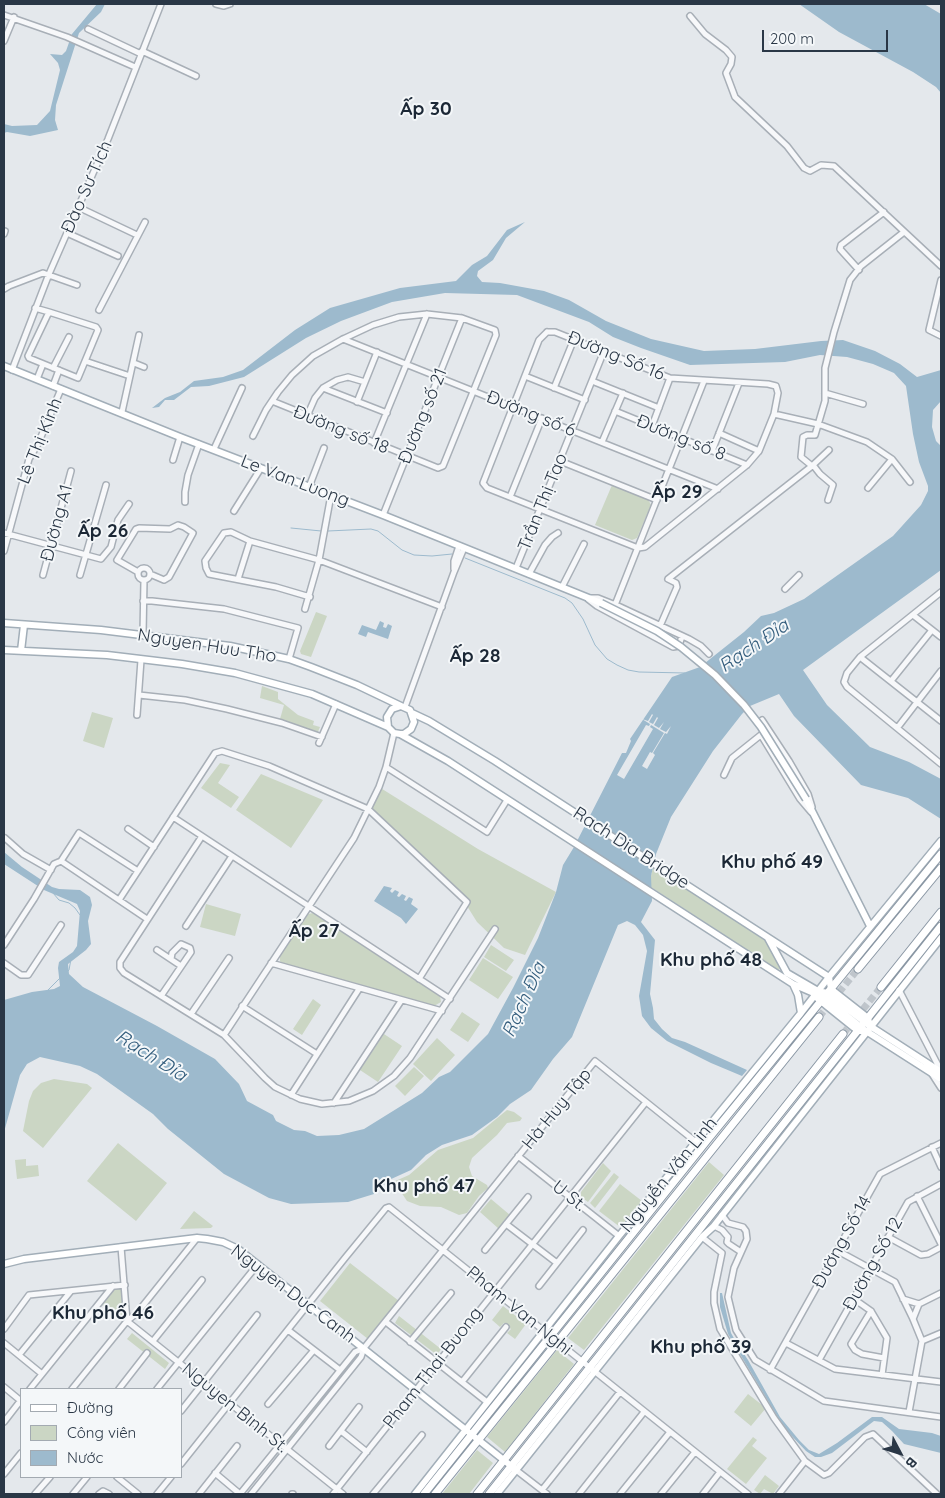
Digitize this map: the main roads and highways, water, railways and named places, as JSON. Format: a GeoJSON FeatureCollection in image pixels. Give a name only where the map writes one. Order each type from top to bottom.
{"type":"FeatureCollection","features":[{"type":"Feature","properties":{"kind":"highway"},"geometry":{"type":"LineString","coordinates":[[930,860],[941,854]]}},
{"type":"Feature","properties":{"kind":"highway","name":"Nguyễn Văn Linh"},"geometry":{"type":"LineString","coordinates":[[424,1494],[472,1435],[547,1334],[626,1241],[825,995],[930,860]]}},
{"type":"Feature","properties":{"kind":"highway"},"geometry":{"type":"LineString","coordinates":[[858,969],[940,869]]}},
{"type":"Feature","properties":{"kind":"highway"},"geometry":{"type":"LineString","coordinates":[[880,987],[941,912]]}},
{"type":"Feature","properties":{"kind":"highway"},"geometry":{"type":"LineString","coordinates":[[489,1494],[514,1468],[743,1181],[941,926]]}},
{"type":"Feature","properties":{"kind":"highway","name":"Nguyễn Văn Linh"},"geometry":{"type":"LineString","coordinates":[[435,1494],[819,1017]]}},
{"type":"Feature","properties":{"kind":"highway"},"geometry":{"type":"LineString","coordinates":[[477,1494],[842,1034]]}},
{"type":"Feature","properties":{"kind":"main road","name":"Le Van Luong"},"geometry":{"type":"LineString","coordinates":[[4,366],[516,568],[586,597],[657,631],[693,656],[715,675],[762,727],[806,799],[870,926]]}},
{"type":"Feature","properties":{"kind":"main road","name":"Nguyen Huu Tho"},"geometry":{"type":"LineString","coordinates":[[4,623],[143,634],[230,646],[289,660],[357,685],[403,707]]}},
{"type":"Feature","properties":{"kind":"main road"},"geometry":{"type":"LineString","coordinates":[[21,651],[24,625]]}},
{"type":"Feature","properties":{"kind":"main road","name":"Nguyen Huu Tho"},"geometry":{"type":"LineString","coordinates":[[4,650],[107,655],[182,664],[235,673],[312,694],[388,727]]}},
{"type":"Feature","properties":{"kind":"main road"},"geometry":{"type":"LineString","coordinates":[[396,707],[403,707],[412,713],[414,722],[411,729],[397,734],[388,727],[386,722],[388,713],[396,707]]}},
{"type":"Feature","properties":{"kind":"main road","name":"Rach Dia Bridge"},"geometry":{"type":"LineString","coordinates":[[412,713],[462,740],[705,895],[829,977]]}},
{"type":"Feature","properties":{"kind":"main road","name":"Rach Dia Bridge"},"geometry":{"type":"LineString","coordinates":[[397,734],[448,761],[793,984]]}},
{"type":"Feature","properties":{"kind":"main road"},"geometry":{"type":"LineString","coordinates":[[930,860],[941,841]]}},
{"type":"Feature","properties":{"kind":"main road","name":"Nguyễn Văn Linh"},"geometry":{"type":"LineString","coordinates":[[415,1494],[487,1402],[547,1334],[619,1236],[870,926],[930,860]]}},
{"type":"Feature","properties":{"kind":"main road"},"geometry":{"type":"LineString","coordinates":[[768,937],[787,973],[816,993],[825,995],[864,1026],[941,1071]]}},
{"type":"Feature","properties":{"kind":"main road"},"geometry":{"type":"LineString","coordinates":[[864,1026],[899,990],[941,938]]}},
{"type":"Feature","properties":{"kind":"main road"},"geometry":{"type":"LineString","coordinates":[[825,995],[829,977]]}},
{"type":"Feature","properties":{"kind":"main road"},"geometry":{"type":"LineString","coordinates":[[793,984],[825,995],[864,1026],[941,1079]]}},
{"type":"Feature","properties":{"kind":"main road"},"geometry":{"type":"LineString","coordinates":[[793,984],[798,995],[801,1013]]}},
{"type":"Feature","properties":{"kind":"main road"},"geometry":{"type":"LineString","coordinates":[[700,1235],[713,1227],[743,1181]]}},
{"type":"Feature","properties":{"kind":"main road"},"geometry":{"type":"LineString","coordinates":[[619,1236],[626,1241]]}},
{"type":"Feature","properties":{"kind":"main road","name":"Nguyen Duc Canh"},"geometry":{"type":"LineString","coordinates":[[4,1264],[24,1259],[197,1238],[228,1244],[258,1264],[514,1468]]}},
{"type":"Feature","properties":{"kind":"main road"},"geometry":{"type":"LineString","coordinates":[[497,1494],[514,1468]]}},
{"type":"Feature","properties":{"kind":"water"},"geometry":{"type":"Polygon","coordinates":[[[97,4],[105,4],[101,12],[79,33],[56,105],[55,120],[58,130],[30,136],[4,133],[4,124],[12,126],[37,125],[50,111],[60,70],[58,63],[50,54],[62,55],[66,51],[72,34],[97,4]]]}},
{"type":"Feature","properties":{"kind":"water"},"geometry":{"type":"Polygon","coordinates":[[[799,4],[924,4],[941,14],[941,93],[936,87],[913,72],[839,32],[799,4]]]}},
{"type":"Feature","properties":{"kind":"water","name":"Rạch Đỉa"},"geometry":{"type":"Polygon","coordinates":[[[525,222],[506,238],[493,260],[478,271],[477,276],[482,282],[500,283],[544,291],[569,300],[606,321],[651,339],[704,351],[755,349],[843,340],[875,351],[900,364],[917,377],[941,370],[941,401],[933,410],[932,427],[936,441],[941,446],[941,570],[803,670],[827,705],[870,747],[909,762],[941,779],[941,819],[908,798],[861,785],[794,716],[779,694],[750,706],[713,751],[671,817],[656,854],[651,876],[652,901],[641,922],[655,940],[650,994],[654,1019],[672,1038],[747,1070],[742,1076],[667,1041],[651,1028],[642,1016],[639,996],[647,951],[643,935],[635,925],[627,921],[618,925],[572,1037],[553,1059],[531,1090],[510,1104],[497,1117],[472,1135],[442,1145],[426,1155],[411,1170],[389,1180],[374,1194],[348,1202],[291,1204],[269,1198],[224,1174],[168,1129],[153,1114],[97,1074],[80,1066],[40,1057],[27,1064],[20,1075],[4,1132],[4,1000],[60,986],[59,962],[73,952],[77,946],[80,911],[77,904],[44,890],[4,864],[4,852],[22,867],[52,887],[80,890],[90,897],[92,905],[88,921],[91,944],[68,964],[69,974],[83,987],[215,1059],[239,1084],[247,1101],[273,1115],[276,1121],[294,1130],[305,1131],[317,1136],[339,1135],[364,1129],[422,1093],[439,1077],[450,1072],[488,1034],[538,938],[556,892],[563,865],[622,753],[626,753],[631,741],[630,739],[672,677],[700,667],[761,616],[774,613],[804,599],[893,536],[921,505],[928,491],[928,486],[919,462],[906,386],[894,373],[873,364],[847,357],[820,355],[785,362],[690,365],[613,337],[589,322],[517,295],[445,293],[392,302],[341,321],[306,338],[244,377],[209,386],[191,387],[174,400],[165,400],[159,407],[152,408],[165,398],[180,392],[194,381],[223,377],[243,370],[295,330],[330,308],[400,288],[456,281],[472,265],[487,256],[507,230],[525,222]]]}},
{"type":"Feature","properties":{"kind":"water"},"geometry":{"type":"Polygon","coordinates":[[[380,621],[384,623],[383,627],[386,628],[388,624],[392,626],[388,639],[368,632],[366,637],[358,634],[362,625],[376,630],[380,621]]]}},
{"type":"Feature","properties":{"kind":"water"},"geometry":{"type":"Polygon","coordinates":[[[384,886],[392,888],[390,891],[392,893],[395,890],[399,892],[397,896],[399,897],[402,894],[406,896],[404,900],[406,901],[409,897],[413,899],[411,904],[418,909],[406,924],[401,918],[374,901],[384,886]]]}},
{"type":"Feature","properties":{"kind":"water"},"geometry":{"type":"Polygon","coordinates":[[[720,1293],[722,1293],[731,1333],[780,1417],[809,1450],[819,1454],[872,1417],[882,1417],[899,1429],[941,1436],[941,1453],[904,1444],[882,1422],[874,1421],[832,1453],[815,1457],[806,1451],[786,1430],[728,1334],[720,1307],[720,1293]]]}},
{"type":"Feature","properties":{"kind":"waterway"},"geometry":{"type":"LineString","coordinates":[[291,528],[321,531]]}},
{"type":"Feature","properties":{"kind":"waterway"},"geometry":{"type":"LineString","coordinates":[[328,531],[371,529],[378,531],[402,550],[414,555],[452,554]]}},
{"type":"Feature","properties":{"kind":"waterway"},"geometry":{"type":"LineString","coordinates":[[465,558],[565,598],[572,603],[583,619],[595,645],[607,659],[617,665],[639,672],[685,673]]}},
{"type":"Feature","properties":{"kind":"waterway"},"geometry":{"type":"LineString","coordinates":[[53,893],[59,900],[69,903],[80,915]]}},
{"type":"Feature","properties":{"kind":"waterway"},"geometry":{"type":"LineString","coordinates":[[67,972],[71,959]]}},
{"type":"Feature","properties":{"kind":"waterway"},"geometry":{"type":"LineString","coordinates":[[47,991],[60,978]]}},
{"type":"Feature","properties":{"kind":"tunnel"},"geometry":{"type":"LineString","coordinates":[[819,1017],[858,969]]}},
{"type":"Feature","properties":{"kind":"tunnel"},"geometry":{"type":"LineString","coordinates":[[843,1034],[881,987]]}},
{"type":"Feature","properties":{"kind":"district","name":"Ấp 30"},"geometry":{"type":"Point","coordinates":[426,109]}},
{"type":"Feature","properties":{"kind":"district","name":"Ấp 29"},"geometry":{"type":"Point","coordinates":[677,492]}},
{"type":"Feature","properties":{"kind":"district","name":"Ấp 26"},"geometry":{"type":"Point","coordinates":[103,531]}},
{"type":"Feature","properties":{"kind":"district","name":"Ấp 28"},"geometry":{"type":"Point","coordinates":[475,656]}},
{"type":"Feature","properties":{"kind":"district","name":"Khu phố 49"},"geometry":{"type":"Point","coordinates":[772,862]}},
{"type":"Feature","properties":{"kind":"district","name":"Ấp 27"},"geometry":{"type":"Point","coordinates":[314,931]}},
{"type":"Feature","properties":{"kind":"district","name":"Khu phố 48"},"geometry":{"type":"Point","coordinates":[711,960]}},
{"type":"Feature","properties":{"kind":"district","name":"Khu phố 47"},"geometry":{"type":"Point","coordinates":[424,1186]}},
{"type":"Feature","properties":{"kind":"district","name":"Khu phố 46"},"geometry":{"type":"Point","coordinates":[103,1313]}},
{"type":"Feature","properties":{"kind":"district","name":"Khu phố 39"},"geometry":{"type":"Point","coordinates":[701,1347]}}]}
